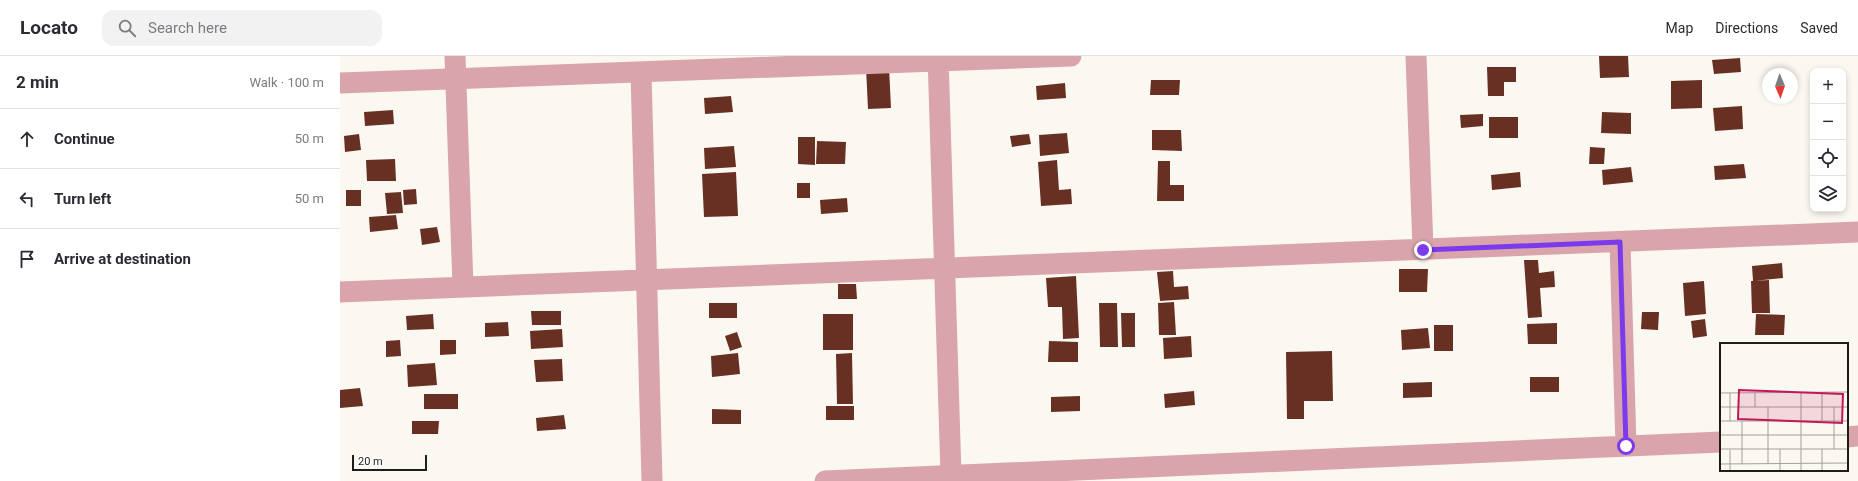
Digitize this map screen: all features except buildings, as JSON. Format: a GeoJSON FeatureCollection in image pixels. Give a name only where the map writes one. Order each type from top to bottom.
{"type":"FeatureCollection","features":[{"type":"Feature","properties":{"kind":"street"},"geometry":{"type":"LineString","coordinates":[[455,56],[463,287]]}},
{"type":"Feature","properties":{"kind":"street"},"geometry":{"type":"LineString","coordinates":[[340,84],[938,58],[1071,56]]}},
{"type":"Feature","properties":{"kind":"street"},"geometry":{"type":"LineString","coordinates":[[1416,56],[1423,250]]}},
{"type":"Feature","properties":{"kind":"street"},"geometry":{"type":"LineString","coordinates":[[938,58],[951,476]]}},
{"type":"Feature","properties":{"kind":"street"},"geometry":{"type":"LineString","coordinates":[[641,72],[652,481]]}},
{"type":"Feature","properties":{"kind":"street"},"geometry":{"type":"LineString","coordinates":[[340,292],[1858,232]]}},
{"type":"Feature","properties":{"kind":"street"},"geometry":{"type":"LineString","coordinates":[[1620,242],[1626,446]]}},
{"type":"Feature","properties":{"kind":"street"},"geometry":{"type":"LineString","coordinates":[[1848,437],[1858,436]]}},
{"type":"Feature","properties":{"kind":"street"},"geometry":{"type":"LineString","coordinates":[[825,481],[1720,442]]}},
{"type":"Feature","properties":{"kind":"route"},"geometry":{"type":"LineString","coordinates":[[1423,250],[1620,242],[1626,446]]}}]}
